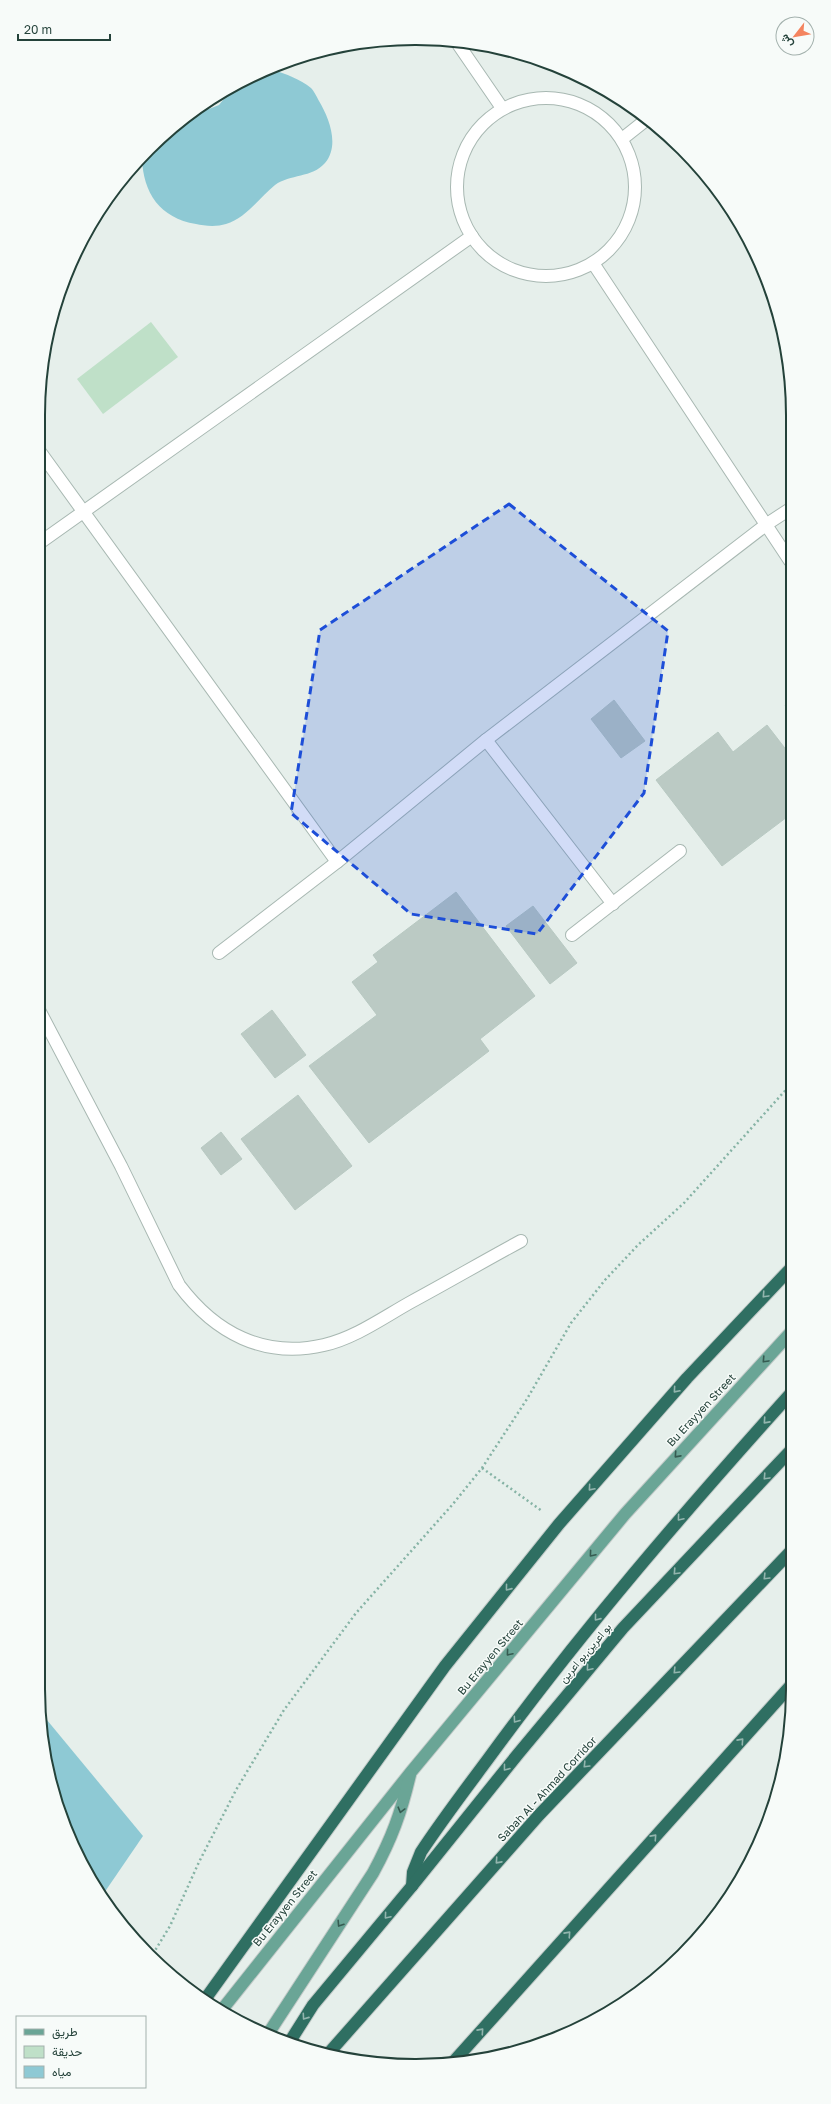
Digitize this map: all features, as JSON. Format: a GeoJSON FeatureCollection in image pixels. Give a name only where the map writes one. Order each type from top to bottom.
{"type":"FeatureCollection","features":[{"type":"Feature","properties":{"kind":"highway"},"geometry":{"type":"LineString","coordinates":[[208,1995],[445,1666],[559,1524],[686,1378],[786,1273]]}},
{"type":"Feature","properties":{"kind":"highway"},"geometry":{"type":"LineString","coordinates":[[292,2038],[313,2005],[412,1886],[413,1872],[421,1852],[522,1713],[617,1593],[711,1482],[786,1399]]}},
{"type":"Feature","properties":{"kind":"highway","name":"بو اعرين,بو اعرين"},"geometry":{"type":"LineString","coordinates":[[412,1886],[518,1754],[623,1628],[786,1455]]}},
{"type":"Feature","properties":{"kind":"highway","name":"Sabah Al - Ahmad Corridor"},"geometry":{"type":"LineString","coordinates":[[332,2049],[539,1815],[786,1556]]}},
{"type":"Feature","properties":{"kind":"highway"},"geometry":{"type":"LineString","coordinates":[[458,2056],[786,1691]]}},
{"type":"Feature","properties":{"kind":"main road","name":"Bu Erayyen Street"},"geometry":{"type":"LineString","coordinates":[[226,2006],[411,1772],[625,1514],[786,1338]]}},
{"type":"Feature","properties":{"kind":"main road"},"geometry":{"type":"LineString","coordinates":[[271,2030],[373,1873],[387,1847],[400,1815],[411,1772]]}},
{"type":"Feature","properties":{"kind":"street"},"geometry":{"type":"LineString","coordinates":[[460,48],[502,108]]}},
{"type":"Feature","properties":{"kind":"street"},"geometry":{"type":"LineString","coordinates":[[534,98],[568,100],[598,115],[622,139],[632,165],[635,193],[629,221],[614,244],[593,263],[568,274],[540,276],[514,270],[490,257],[472,236],[460,209],[456,180],[464,151],[475,133],[479,127],[502,108],[534,98]]}},
{"type":"Feature","properties":{"kind":"street"},"geometry":{"type":"LineString","coordinates":[[622,139],[642,123]]}},
{"type":"Feature","properties":{"kind":"street"},"geometry":{"type":"LineString","coordinates":[[45,539],[472,236]]}},
{"type":"Feature","properties":{"kind":"street"},"geometry":{"type":"LineString","coordinates":[[593,263],[786,555]]}},
{"type":"Feature","properties":{"kind":"street"},"geometry":{"type":"LineString","coordinates":[[45,459],[337,862]]}},
{"type":"Feature","properties":{"kind":"street"},"geometry":{"type":"LineString","coordinates":[[219,953],[337,862],[486,740],[767,524],[786,512]]}},
{"type":"Feature","properties":{"kind":"street"},"geometry":{"type":"LineString","coordinates":[[486,740],[613,904]]}},
{"type":"Feature","properties":{"kind":"street"},"geometry":{"type":"LineString","coordinates":[[572,936],[680,852]]}},
{"type":"Feature","properties":{"kind":"street"},"geometry":{"type":"LineString","coordinates":[[45,1021],[121,1166],[179,1285],[207,1317],[237,1336],[263,1345],[284,1348],[304,1348],[325,1345],[363,1328],[521,1241]]}},
{"type":"Feature","properties":{"kind":"path"},"geometry":{"type":"LineString","coordinates":[[154,1950],[170,1926],[199,1862],[236,1790],[284,1710],[356,1613],[453,1504],[482,1468],[526,1399],[571,1323],[605,1280],[638,1245],[684,1203],[786,1090]]}},
{"type":"Feature","properties":{"kind":"path"},"geometry":{"type":"LineString","coordinates":[[482,1468],[559,1524]]}},
{"type":"Feature","properties":{"kind":"highlighted area"},"geometry":{"type":"Polygon","coordinates":[[[509,504],[668,631],[644,793],[537,934],[411,914],[291,813],[320,630],[509,504]]]}},
{"type":"Feature","properties":{"kind":"green space"},"geometry":{"type":"Polygon","coordinates":[[[151,322],[178,357],[103,414],[77,379],[151,322]]]}},
{"type":"Feature","properties":{"kind":"water"},"geometry":{"type":"Polygon","coordinates":[[[278,72],[288,75],[302,82],[313,91],[329,123],[332,148],[325,163],[320,168],[307,174],[287,179],[275,185],[246,212],[233,221],[219,226],[211,226],[183,221],[163,210],[156,202],[150,193],[143,165],[171,137],[207,109],[219,105],[224,98],[230,95],[274,73],[278,72]]]}},
{"type":"Feature","properties":{"kind":"water"},"geometry":{"type":"Polygon","coordinates":[[[47,1719],[143,1836],[105,1891],[83,1852],[65,1808],[52,1761],[47,1719]]]}},
{"type":"Feature","properties":{"kind":"building"},"geometry":{"type":"Polygon","coordinates":[[[614,700],[645,741],[621,758],[591,719],[614,700]]]}},
{"type":"Feature","properties":{"kind":"building"},"geometry":{"type":"Polygon","coordinates":[[[767,725],[786,750],[786,818],[722,866],[656,780],[718,732],[733,752],[767,725]]]}},
{"type":"Feature","properties":{"kind":"building"},"geometry":{"type":"Polygon","coordinates":[[[456,892],[535,996],[480,1039],[489,1051],[369,1143],[309,1066],[377,1015],[352,982],[378,962],[373,955],[456,892]]]}},
{"type":"Feature","properties":{"kind":"building"},"geometry":{"type":"Polygon","coordinates":[[[533,906],[577,963],[550,984],[506,926],[533,906]]]}},
{"type":"Feature","properties":{"kind":"building"},"geometry":{"type":"Polygon","coordinates":[[[272,1010],[306,1055],[275,1078],[241,1034],[272,1010]]]}},
{"type":"Feature","properties":{"kind":"building"},"geometry":{"type":"Polygon","coordinates":[[[298,1095],[352,1166],[295,1210],[241,1139],[298,1095]]]}},
{"type":"Feature","properties":{"kind":"building"},"geometry":{"type":"Polygon","coordinates":[[[221,1132],[242,1159],[221,1175],[201,1148],[221,1132]]]}}]}
